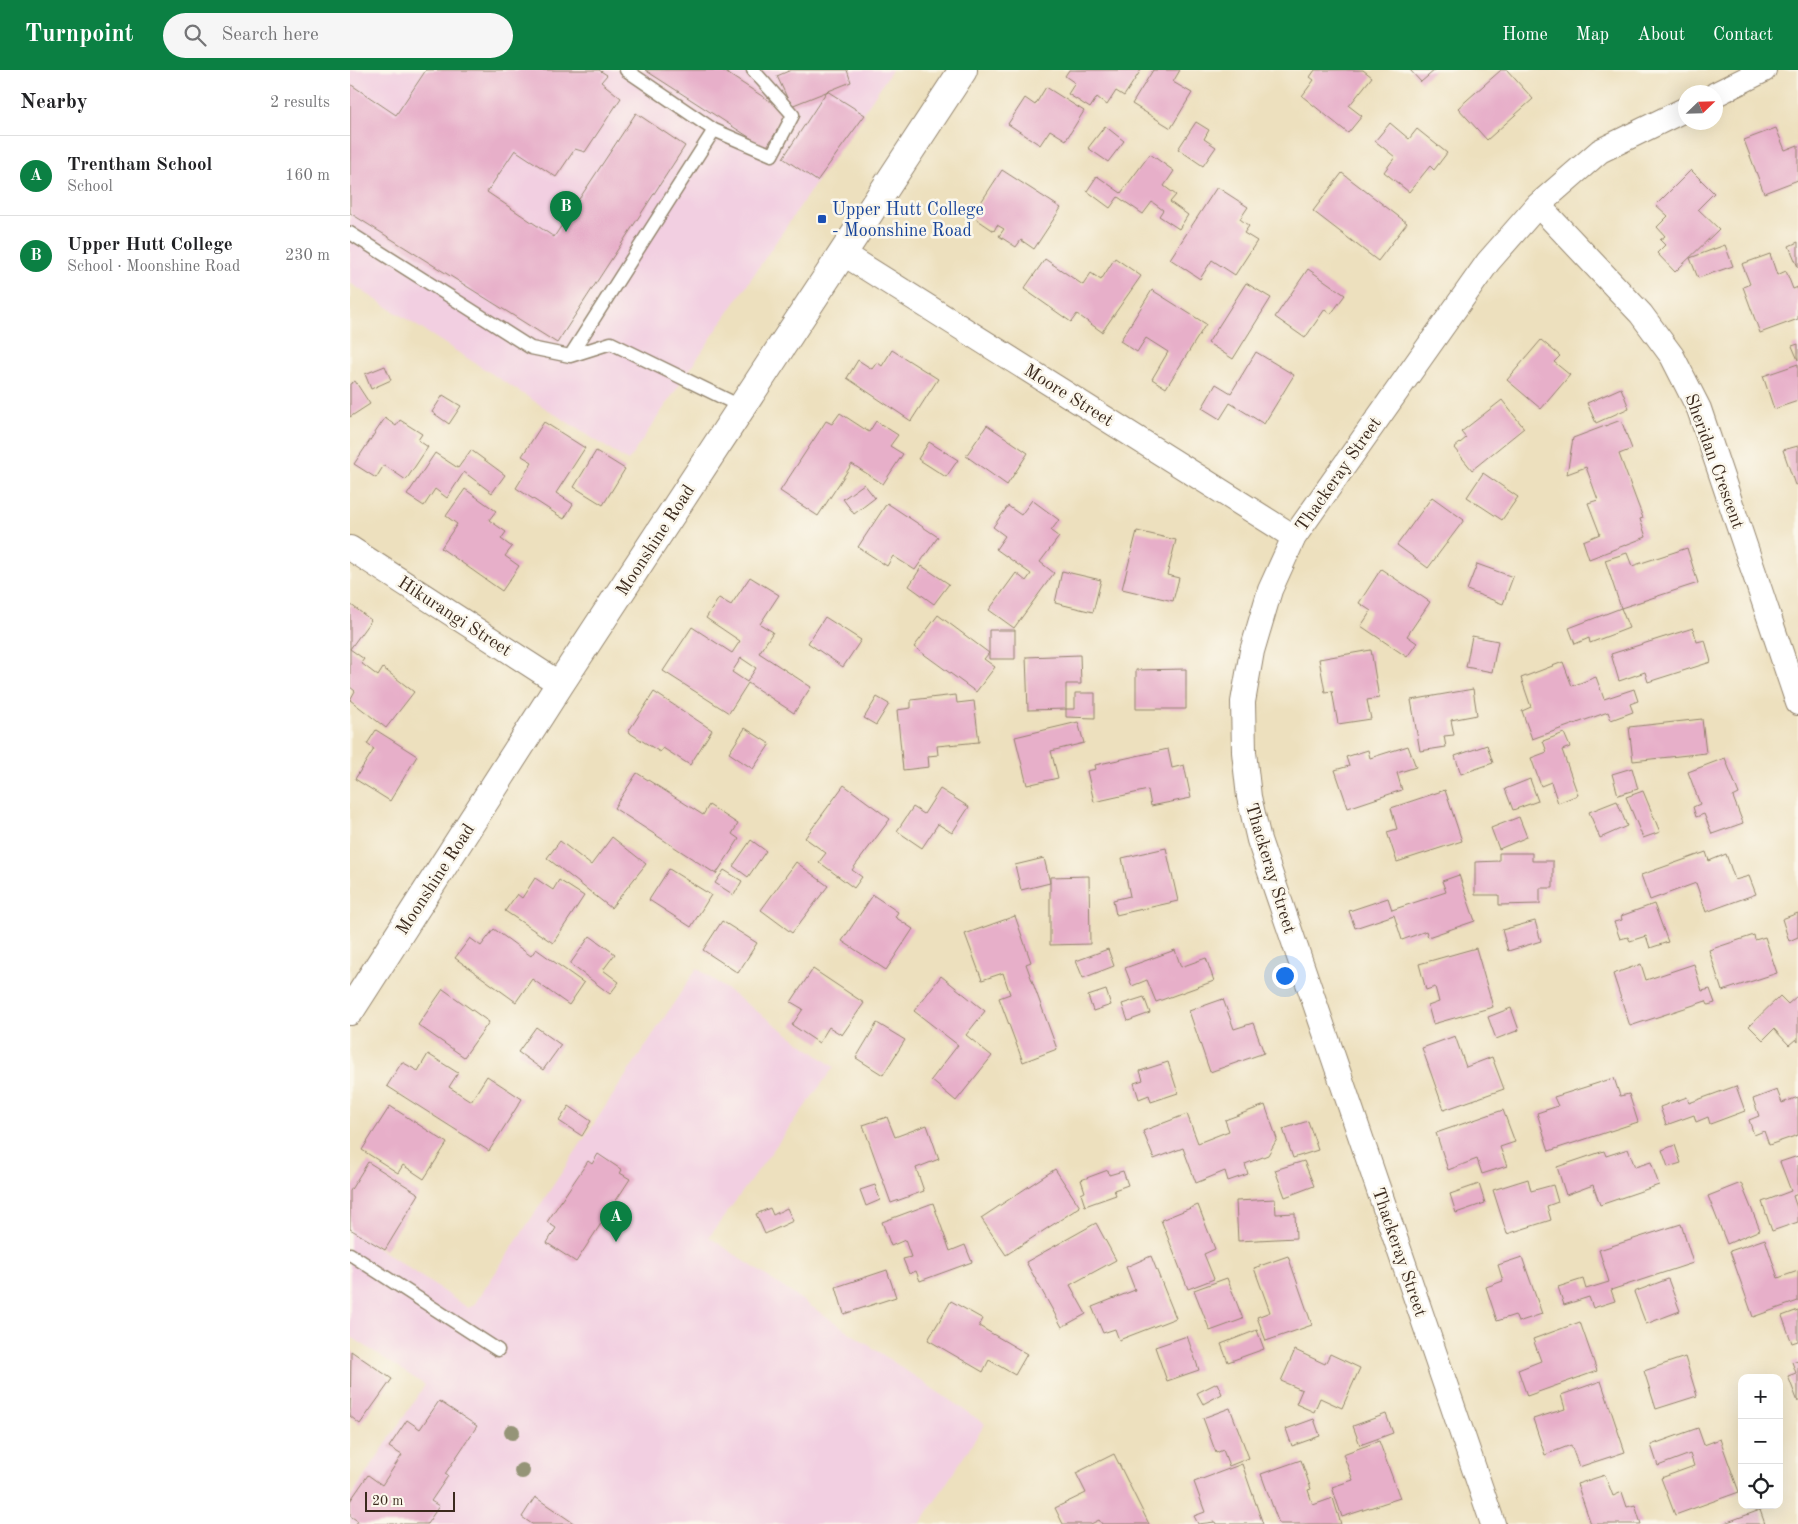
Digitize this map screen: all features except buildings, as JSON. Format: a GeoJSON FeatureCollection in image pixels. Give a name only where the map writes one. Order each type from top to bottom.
{"type":"FeatureCollection","features":[{"type":"Feature","properties":{"kind":"street","name":"Moonshine Road"},"geometry":{"type":"LineString","coordinates":[[350,1011],[560,684],[963,70]]}},
{"type":"Feature","properties":{"kind":"street"},"geometry":{"type":"LineString","coordinates":[[1723,90],[1764,70]]}},
{"type":"Feature","properties":{"kind":"street","name":"Thackeray Street"},"geometry":{"type":"LineString","coordinates":[[1492,1524],[1259,840],[1249,797],[1244,752],[1243,702],[1252,651],[1270,590],[1294,537],[1488,262],[1538,205],[1600,151],[1678,113]]}},
{"type":"Feature","properties":{"kind":"street","name":"Sheridan Crescent"},"geometry":{"type":"LineString","coordinates":[[1538,205],[1641,314],[1672,356],[1699,409],[1798,703]]}},
{"type":"Feature","properties":{"kind":"street","name":"Moore Street"},"geometry":{"type":"LineString","coordinates":[[844,254],[1294,537]]}},
{"type":"Feature","properties":{"kind":"street","name":"Hikurangi Street"},"geometry":{"type":"LineString","coordinates":[[350,548],[560,684]]}},
{"type":"Feature","properties":{"kind":"lane"},"geometry":{"type":"LineString","coordinates":[[626,70],[714,130],[772,155],[793,115],[753,70]]}},
{"type":"Feature","properties":{"kind":"lane"},"geometry":{"type":"LineString","coordinates":[[570,356],[714,130]]}},
{"type":"Feature","properties":{"kind":"lane"},"geometry":{"type":"LineString","coordinates":[[350,233],[531,348],[570,356],[611,343],[742,408]]}},
{"type":"Feature","properties":{"kind":"lane"},"geometry":{"type":"LineString","coordinates":[[350,1254],[498,1350]]}},
{"type":"Feature","properties":{"kind":"shaded area"},"geometry":{"type":"Polygon","coordinates":[[[350,70],[892,70],[628,461],[350,283],[350,70]]]}},
{"type":"Feature","properties":{"kind":"shaded area"},"geometry":{"type":"Polygon","coordinates":[[[697,968],[834,1067],[709,1237],[985,1424],[920,1524],[350,1524],[350,1498],[425,1385],[350,1336],[350,1229],[468,1308],[474,1305],[697,968]]]}},
{"type":"Feature","properties":{"kind":"place","name":"Upper Hutt College - Moonshine Road"},"geometry":{"type":"Point","coordinates":[822,219]}},
{"type":"Feature","properties":{"kind":"place","name":"Upper Hutt College"},"geometry":{"type":"Point","coordinates":[566,232]}},
{"type":"Feature","properties":{"kind":"place","name":"Trentham School"},"geometry":{"type":"Point","coordinates":[616,1242]}}]}
